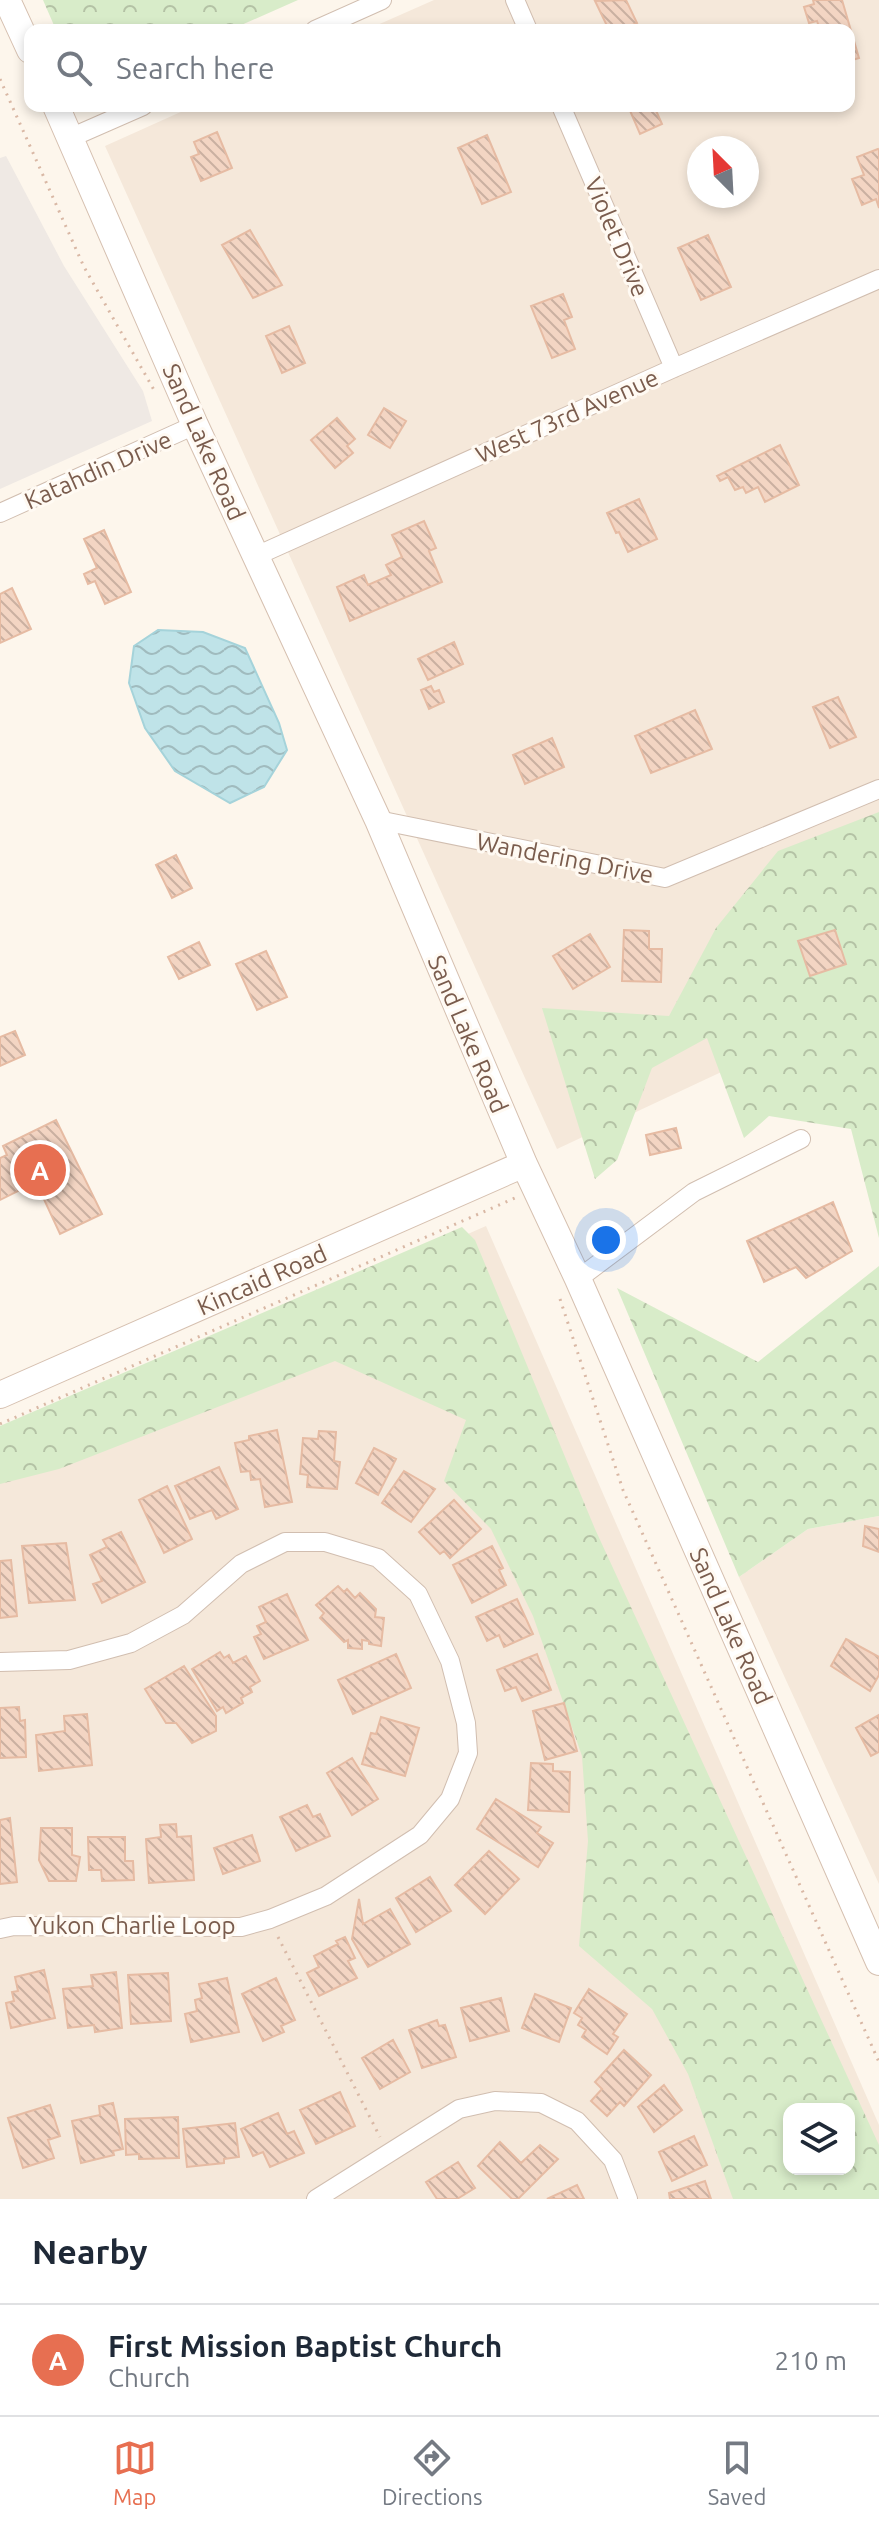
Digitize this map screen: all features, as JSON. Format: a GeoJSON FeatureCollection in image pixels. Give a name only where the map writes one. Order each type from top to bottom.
{"type":"FeatureCollection","features":[{"type":"Feature","properties":{"kind":"main road"},"geometry":{"type":"LineString","coordinates":[[7,0],[24,37]]}},
{"type":"Feature","properties":{"kind":"main road","name":"Sand Lake Road"},"geometry":{"type":"LineString","coordinates":[[59,112],[195,425],[378,820],[514,1169],[879,1962]]}},
{"type":"Feature","properties":{"kind":"main road","name":"Kincaid Road"},"geometry":{"type":"LineString","coordinates":[[0,1395],[514,1169]]}},
{"type":"Feature","properties":{"kind":"street"},"geometry":{"type":"LineString","coordinates":[[328,24],[382,0]]}},
{"type":"Feature","properties":{"kind":"street"},"geometry":{"type":"LineString","coordinates":[[515,0],[525,24]]}},
{"type":"Feature","properties":{"kind":"street"},"geometry":{"type":"LineString","coordinates":[[70,138],[129,112]]}},
{"type":"Feature","properties":{"kind":"street","name":"Violet Drive"},"geometry":{"type":"LineString","coordinates":[[564,112],[674,368]]}},
{"type":"Feature","properties":{"kind":"street","name":"West 73rd Avenue"},"geometry":{"type":"LineString","coordinates":[[256,556],[879,279]]}},
{"type":"Feature","properties":{"kind":"street","name":"Katahdin Drive"},"geometry":{"type":"LineString","coordinates":[[0,513],[195,425]]}},
{"type":"Feature","properties":{"kind":"street","name":"Wandering Drive"},"geometry":{"type":"LineString","coordinates":[[378,820],[665,878],[879,789]]}},
{"type":"Feature","properties":{"kind":"street"},"geometry":{"type":"LineString","coordinates":[[568,1284],[694,1192],[801,1139]]}},
{"type":"Feature","properties":{"kind":"street","name":"Yukon Charlie Loop"},"geometry":{"type":"LineString","coordinates":[[0,1662],[69,1660],[131,1643],[183,1615],[241,1564],[285,1542],[325,1542],[378,1558],[418,1594],[450,1661],[466,1723],[468,1753],[450,1799],[420,1835],[326,1896],[270,1919],[241,1927],[14,1926],[0,1929]]}},
{"type":"Feature","properties":{"kind":"street"},"geometry":{"type":"LineString","coordinates":[[316,2199],[459,2109],[495,2101],[541,2103],[577,2121],[613,2160],[628,2199]]}},
{"type":"Feature","properties":{"kind":"path"},"geometry":{"type":"LineString","coordinates":[[0,79],[84,267],[158,398]]}},
{"type":"Feature","properties":{"kind":"path"},"geometry":{"type":"LineString","coordinates":[[0,1424],[515,1198],[514,1169]]}},
{"type":"Feature","properties":{"kind":"path"},"geometry":{"type":"LineString","coordinates":[[568,1284],[623,1490],[879,2062]]}},
{"type":"Feature","properties":{"kind":"path"},"geometry":{"type":"LineString","coordinates":[[270,1919],[389,2153]]}},
{"type":"Feature","properties":{"kind":"shaded area"},"geometry":{"type":"Polygon","coordinates":[[[434,0],[879,0],[879,998],[557,1149],[105,146],[181,112],[855,112],[855,24],[380,24],[434,0]]]}},
{"type":"Feature","properties":{"kind":"shaded area"},"geometry":{"type":"Polygon","coordinates":[[[6,156],[64,266],[143,391],[152,421],[0,489],[0,158],[6,156]]]}},
{"type":"Feature","properties":{"kind":"shaded area"},"geometry":{"type":"Polygon","coordinates":[[[486,1226],[879,2125],[879,2199],[0,2199],[0,1439],[486,1226]]]}},
{"type":"Feature","properties":{"kind":"shaded area"},"geometry":{"type":"Polygon","coordinates":[[[879,1516],[879,1884],[739,1577],[808,1529],[879,1516]]]}},
{"type":"Feature","properties":{"kind":"green space"},"geometry":{"type":"Polygon","coordinates":[[[43,0],[298,0],[244,24],[53,24],[43,0]]]}},
{"type":"Feature","properties":{"kind":"green space"},"geometry":{"type":"Polygon","coordinates":[[[879,812],[879,1238],[851,1129],[769,1116],[744,1138],[707,1038],[652,1068],[617,1160],[595,1179],[542,1008],[669,1016],[716,928],[778,851],[879,812]]]}},
{"type":"Feature","properties":{"kind":"green space"},"geometry":{"type":"Polygon","coordinates":[[[462,1227],[475,1240],[595,1529],[879,2145],[879,2199],[733,2199],[688,2074],[652,2009],[579,1946],[588,1841],[582,1756],[533,1616],[491,1529],[444,1481],[466,1420],[335,1361],[59,1469],[0,1484],[0,1426],[462,1227]]]}},
{"type":"Feature","properties":{"kind":"green space"},"geometry":{"type":"Polygon","coordinates":[[[879,1266],[879,1516],[808,1529],[739,1577],[617,1288],[758,1362],[879,1266]]]}},
{"type":"Feature","properties":{"kind":"water"},"geometry":{"type":"Polygon","coordinates":[[[158,630],[203,632],[245,648],[279,723],[287,750],[264,787],[230,803],[175,771],[145,728],[129,683],[134,646],[158,630]]]}},
{"type":"Feature","properties":{"kind":"building"},"geometry":{"type":"Polygon","coordinates":[[[626,0],[637,23],[606,24],[595,1],[626,0]]]}},
{"type":"Feature","properties":{"kind":"building"},"geometry":{"type":"Polygon","coordinates":[[[813,0],[842,0],[849,24],[809,23],[804,7],[814,4],[813,0]]]}},
{"type":"Feature","properties":{"kind":"building"},"geometry":{"type":"Polygon","coordinates":[[[631,112],[657,112],[662,124],[640,134],[631,112]]]}},
{"type":"Feature","properties":{"kind":"building"},"geometry":{"type":"Polygon","coordinates":[[[217,132],[232,168],[201,181],[191,157],[199,154],[194,142],[217,132]]]}},
{"type":"Feature","properties":{"kind":"building"},"geometry":{"type":"Polygon","coordinates":[[[487,135],[511,192],[482,204],[458,148],[487,135]]]}},
{"type":"Feature","properties":{"kind":"building"},"geometry":{"type":"Polygon","coordinates":[[[878,149],[879,208],[876,199],[862,205],[852,179],[864,175],[857,157],[878,149]]]}},
{"type":"Feature","properties":{"kind":"building"},"geometry":{"type":"Polygon","coordinates":[[[250,230],[282,285],[253,298],[222,245],[250,230]]]}},
{"type":"Feature","properties":{"kind":"building"},"geometry":{"type":"Polygon","coordinates":[[[708,235],[731,287],[701,300],[678,248],[708,235]]]}},
{"type":"Feature","properties":{"kind":"building"},"geometry":{"type":"Polygon","coordinates":[[[563,294],[572,317],[564,320],[575,349],[552,358],[531,306],[563,294]]]}},
{"type":"Feature","properties":{"kind":"building"},"geometry":{"type":"Polygon","coordinates":[[[289,326],[305,363],[282,373],[266,336],[289,326]]]}},
{"type":"Feature","properties":{"kind":"building"},"geometry":{"type":"Polygon","coordinates":[[[384,408],[406,421],[390,448],[368,435],[384,408]]]}},
{"type":"Feature","properties":{"kind":"building"},"geometry":{"type":"Polygon","coordinates":[[[337,418],[355,439],[347,446],[353,453],[335,468],[311,440],[337,418]]]}},
{"type":"Feature","properties":{"kind":"building"},"geometry":{"type":"Polygon","coordinates":[[[780,445],[799,485],[765,502],[758,487],[746,493],[743,487],[735,490],[728,477],[720,481],[717,476],[780,445]]]}},
{"type":"Feature","properties":{"kind":"building"},"geometry":{"type":"Polygon","coordinates":[[[639,499],[657,539],[628,552],[607,513],[639,499]]]}},
{"type":"Feature","properties":{"kind":"building"},"geometry":{"type":"Polygon","coordinates":[[[424,521],[436,548],[429,551],[442,582],[350,621],[337,587],[364,575],[368,585],[391,575],[386,565],[402,557],[392,535],[424,521]]]}},
{"type":"Feature","properties":{"kind":"building"},"geometry":{"type":"Polygon","coordinates":[[[104,530],[131,592],[105,604],[95,581],[88,584],[84,574],[97,568],[84,539],[104,530]]]}},
{"type":"Feature","properties":{"kind":"building"},"geometry":{"type":"Polygon","coordinates":[[[12,588],[31,629],[0,643],[0,594],[12,588]]]}},
{"type":"Feature","properties":{"kind":"building"},"geometry":{"type":"Polygon","coordinates":[[[454,642],[463,664],[428,680],[418,659],[454,642]]]}},
{"type":"Feature","properties":{"kind":"building"},"geometry":{"type":"Polygon","coordinates":[[[431,686],[434,692],[439,690],[444,702],[429,709],[421,690],[431,686]]]}},
{"type":"Feature","properties":{"kind":"building"},"geometry":{"type":"Polygon","coordinates":[[[838,697],[856,737],[830,748],[813,707],[838,697]]]}},
{"type":"Feature","properties":{"kind":"building"},"geometry":{"type":"Polygon","coordinates":[[[695,710],[712,749],[651,773],[635,736],[695,710]]]}},
{"type":"Feature","properties":{"kind":"building"},"geometry":{"type":"Polygon","coordinates":[[[552,738],[564,767],[525,784],[513,755],[552,738]]]}},
{"type":"Feature","properties":{"kind":"building"},"geometry":{"type":"Polygon","coordinates":[[[176,855],[192,888],[172,898],[156,865],[176,855]]]}},
{"type":"Feature","properties":{"kind":"building"},"geometry":{"type":"Polygon","coordinates":[[[624,930],[649,931],[649,949],[662,949],[661,982],[622,981],[624,930]]]}},
{"type":"Feature","properties":{"kind":"building"},"geometry":{"type":"Polygon","coordinates":[[[835,930],[846,964],[810,976],[798,941],[835,930]]]}},
{"type":"Feature","properties":{"kind":"building"},"geometry":{"type":"Polygon","coordinates":[[[590,934],[610,967],[573,989],[553,956],[590,934]]]}},
{"type":"Feature","properties":{"kind":"building"},"geometry":{"type":"Polygon","coordinates":[[[199,942],[210,965],[179,979],[168,957],[199,942]]]}},
{"type":"Feature","properties":{"kind":"building"},"geometry":{"type":"Polygon","coordinates":[[[266,951],[287,997],[257,1010],[236,964],[266,951]]]}},
{"type":"Feature","properties":{"kind":"building"},"geometry":{"type":"Polygon","coordinates":[[[15,1031],[25,1055],[0,1066],[0,1037],[15,1031]]]}},
{"type":"Feature","properties":{"kind":"building"},"geometry":{"type":"Polygon","coordinates":[[[56,1120],[102,1214],[60,1234],[36,1182],[0,1200],[0,1158],[7,1155],[3,1146],[56,1120]]]}},
{"type":"Feature","properties":{"kind":"building"},"geometry":{"type":"Polygon","coordinates":[[[676,1128],[681,1148],[650,1155],[646,1135],[676,1128]]]}},
{"type":"Feature","properties":{"kind":"building"},"geometry":{"type":"Polygon","coordinates":[[[833,1202],[852,1251],[806,1278],[796,1267],[764,1282],[747,1241],[833,1202]]]}},
{"type":"Feature","properties":{"kind":"building"},"geometry":{"type":"Polygon","coordinates":[[[277,1430],[292,1502],[265,1507],[260,1479],[251,1480],[250,1471],[241,1472],[235,1443],[249,1440],[249,1436],[277,1430]]]}},
{"type":"Feature","properties":{"kind":"building"},"geometry":{"type":"Polygon","coordinates":[[[319,1431],[336,1432],[334,1461],[340,1462],[337,1489],[307,1487],[308,1475],[300,1474],[303,1438],[318,1439],[319,1431]]]}},
{"type":"Feature","properties":{"kind":"building"},"geometry":{"type":"Polygon","coordinates":[[[374,1448],[396,1459],[378,1495],[356,1483],[374,1448]]]}},
{"type":"Feature","properties":{"kind":"building"},"geometry":{"type":"Polygon","coordinates":[[[219,1467],[238,1509],[216,1519],[212,1510],[190,1519],[175,1486],[219,1467]]]}},
{"type":"Feature","properties":{"kind":"building"},"geometry":{"type":"Polygon","coordinates":[[[404,1471],[435,1489],[411,1522],[382,1503],[404,1471]]]}},
{"type":"Feature","properties":{"kind":"building"},"geometry":{"type":"Polygon","coordinates":[[[167,1486],[192,1539],[164,1553],[139,1500],[167,1486]]]}},
{"type":"Feature","properties":{"kind":"building"},"geometry":{"type":"Polygon","coordinates":[[[454,1500],[481,1529],[450,1558],[444,1551],[440,1554],[419,1532],[454,1500]]]}},
{"type":"Feature","properties":{"kind":"building"},"geometry":{"type":"Polygon","coordinates":[[[865,1526],[879,1529],[879,1552],[863,1546],[865,1526]]]}},
{"type":"Feature","properties":{"kind":"building"},"geometry":{"type":"Polygon","coordinates":[[[121,1532],[145,1582],[102,1603],[93,1584],[102,1581],[90,1555],[107,1547],[103,1540],[121,1532]]]}},
{"type":"Feature","properties":{"kind":"building"},"geometry":{"type":"Polygon","coordinates":[[[66,1543],[75,1600],[29,1603],[22,1546],[66,1543]]]}},
{"type":"Feature","properties":{"kind":"building"},"geometry":{"type":"Polygon","coordinates":[[[492,1546],[503,1568],[499,1570],[506,1585],[472,1603],[453,1565],[492,1546]]]}},
{"type":"Feature","properties":{"kind":"building"},"geometry":{"type":"Polygon","coordinates":[[[11,1560],[17,1616],[0,1618],[0,1561],[11,1560]]]}},
{"type":"Feature","properties":{"kind":"building"},"geometry":{"type":"Polygon","coordinates":[[[338,1586],[344,1592],[347,1589],[355,1598],[360,1593],[376,1609],[375,1617],[384,1618],[381,1646],[362,1640],[362,1649],[348,1648],[348,1640],[344,1642],[320,1618],[324,1613],[316,1605],[338,1586]]]}},
{"type":"Feature","properties":{"kind":"building"},"geometry":{"type":"Polygon","coordinates":[[[287,1594],[308,1640],[264,1659],[254,1637],[261,1634],[257,1626],[266,1622],[259,1607],[287,1594]]]}},
{"type":"Feature","properties":{"kind":"building"},"geometry":{"type":"Polygon","coordinates":[[[517,1599],[533,1634],[504,1647],[499,1635],[487,1641],[476,1617],[517,1599]]]}},
{"type":"Feature","properties":{"kind":"building"},"geometry":{"type":"Polygon","coordinates":[[[846,1639],[879,1657],[879,1675],[870,1691],[831,1666],[846,1639]]]}},
{"type":"Feature","properties":{"kind":"building"},"geometry":{"type":"Polygon","coordinates":[[[220,1652],[224,1658],[229,1655],[233,1663],[246,1656],[260,1681],[250,1687],[252,1692],[241,1698],[243,1703],[226,1713],[223,1707],[217,1711],[192,1669],[220,1652]]]}},
{"type":"Feature","properties":{"kind":"building"},"geometry":{"type":"Polygon","coordinates":[[[396,1654],[411,1688],[353,1714],[338,1680],[396,1654]]]}},
{"type":"Feature","properties":{"kind":"building"},"geometry":{"type":"Polygon","coordinates":[[[537,1654],[551,1690],[522,1701],[516,1687],[505,1691],[497,1670],[537,1654]]]}},
{"type":"Feature","properties":{"kind":"building"},"geometry":{"type":"Polygon","coordinates":[[[184,1666],[216,1716],[216,1731],[192,1743],[176,1723],[166,1723],[145,1689],[184,1666]]]}},
{"type":"Feature","properties":{"kind":"building"},"geometry":{"type":"Polygon","coordinates":[[[564,1703],[577,1751],[545,1760],[533,1711],[564,1703]]]}},
{"type":"Feature","properties":{"kind":"building"},"geometry":{"type":"Polygon","coordinates":[[[19,1707],[20,1721],[25,1720],[26,1757],[0,1758],[0,1708],[19,1707]]]}},
{"type":"Feature","properties":{"kind":"building"},"geometry":{"type":"Polygon","coordinates":[[[87,1714],[92,1765],[39,1771],[36,1735],[65,1731],[64,1716],[87,1714]]]}},
{"type":"Feature","properties":{"kind":"building"},"geometry":{"type":"Polygon","coordinates":[[[879,1715],[879,1752],[871,1756],[856,1728],[879,1715]]]}},
{"type":"Feature","properties":{"kind":"building"},"geometry":{"type":"Polygon","coordinates":[[[381,1717],[419,1728],[405,1776],[362,1764],[371,1733],[376,1734],[381,1717]]]}},
{"type":"Feature","properties":{"kind":"building"},"geometry":{"type":"Polygon","coordinates":[[[352,1758],[378,1799],[352,1815],[327,1773],[352,1758]]]}},
{"type":"Feature","properties":{"kind":"building"},"geometry":{"type":"Polygon","coordinates":[[[531,1763],[553,1764],[553,1771],[570,1772],[569,1812],[528,1810],[531,1763]]]}},
{"type":"Feature","properties":{"kind":"building"},"geometry":{"type":"Polygon","coordinates":[[[496,1799],[541,1827],[537,1833],[553,1843],[538,1867],[477,1829],[496,1799]]]}},
{"type":"Feature","properties":{"kind":"building"},"geometry":{"type":"Polygon","coordinates":[[[307,1805],[313,1817],[320,1814],[330,1836],[296,1851],[280,1817],[307,1805]]]}},
{"type":"Feature","properties":{"kind":"building"},"geometry":{"type":"Polygon","coordinates":[[[10,1818],[17,1882],[0,1884],[0,1820],[10,1818]]]}},
{"type":"Feature","properties":{"kind":"building"},"geometry":{"type":"Polygon","coordinates":[[[176,1824],[177,1837],[191,1836],[194,1880],[149,1883],[146,1839],[161,1837],[160,1825],[176,1824]]]}},
{"type":"Feature","properties":{"kind":"building"},"geometry":{"type":"Polygon","coordinates":[[[41,1828],[72,1828],[72,1855],[80,1857],[76,1881],[49,1881],[39,1860],[41,1828]]]}},
{"type":"Feature","properties":{"kind":"building"},"geometry":{"type":"Polygon","coordinates":[[[252,1835],[260,1861],[223,1874],[214,1848],[252,1835]]]}},
{"type":"Feature","properties":{"kind":"building"},"geometry":{"type":"Polygon","coordinates":[[[88,1837],[125,1837],[125,1861],[133,1861],[134,1880],[102,1881],[101,1870],[89,1870],[88,1837]]]}},
{"type":"Feature","properties":{"kind":"building"},"geometry":{"type":"Polygon","coordinates":[[[489,1851],[519,1879],[485,1914],[455,1885],[489,1851]]]}},
{"type":"Feature","properties":{"kind":"building"},"geometry":{"type":"Polygon","coordinates":[[[430,1877],[451,1911],[416,1932],[396,1898],[430,1877]]]}},
{"type":"Feature","properties":{"kind":"building"},"geometry":{"type":"Polygon","coordinates":[[[359,1899],[363,1924],[390,1909],[410,1944],[368,1967],[352,1939],[359,1899]]]}},
{"type":"Feature","properties":{"kind":"building"},"geometry":{"type":"Polygon","coordinates":[[[345,1937],[355,1958],[348,1961],[357,1978],[319,1996],[307,1973],[319,1967],[314,1956],[345,1937]]]}},
{"type":"Feature","properties":{"kind":"building"},"geometry":{"type":"Polygon","coordinates":[[[44,1970],[55,2018],[11,2028],[6,2003],[14,2001],[12,1992],[18,1991],[15,1977],[44,1970]]]}},
{"type":"Feature","properties":{"kind":"building"},"geometry":{"type":"Polygon","coordinates":[[[116,1972],[122,2028],[95,2032],[94,2025],[68,2028],[63,1989],[93,1986],[91,1975],[116,1972]]]}},
{"type":"Feature","properties":{"kind":"building"},"geometry":{"type":"Polygon","coordinates":[[[168,1973],[171,2021],[131,2024],[128,1975],[168,1973]]]}},
{"type":"Feature","properties":{"kind":"building"},"geometry":{"type":"Polygon","coordinates":[[[227,1978],[239,2032],[191,2042],[185,2014],[197,2011],[195,2000],[202,1998],[199,1984],[227,1978]]]}},
{"type":"Feature","properties":{"kind":"building"},"geometry":{"type":"Polygon","coordinates":[[[276,1978],[295,2020],[281,2026],[284,2032],[263,2041],[242,1994],[276,1978]]]}},
{"type":"Feature","properties":{"kind":"building"},"geometry":{"type":"Polygon","coordinates":[[[589,1989],[627,2014],[613,2034],[618,2037],[607,2054],[582,2037],[586,2030],[578,2025],[582,2018],[574,2013],[589,1989]]]}},
{"type":"Feature","properties":{"kind":"building"},"geometry":{"type":"Polygon","coordinates":[[[535,1994],[571,2008],[559,2042],[522,2028],[535,1994]]]}},
{"type":"Feature","properties":{"kind":"building"},"geometry":{"type":"Polygon","coordinates":[[[501,1998],[509,2031],[470,2041],[461,2008],[501,1998]]]}},
{"type":"Feature","properties":{"kind":"building"},"geometry":{"type":"Polygon","coordinates":[[[437,2020],[439,2026],[445,2025],[456,2057],[422,2068],[409,2030],[437,2020]]]}},
{"type":"Feature","properties":{"kind":"building"},"geometry":{"type":"Polygon","coordinates":[[[393,2040],[410,2072],[380,2089],[362,2058],[393,2040]]]}},
{"type":"Feature","properties":{"kind":"building"},"geometry":{"type":"Polygon","coordinates":[[[624,2050],[651,2075],[624,2106],[620,2102],[607,2116],[591,2101],[602,2089],[595,2082],[624,2050]]]}},
{"type":"Feature","properties":{"kind":"building"},"geometry":{"type":"Polygon","coordinates":[[[664,2085],[682,2110],[654,2132],[638,2107],[664,2085]]]}},
{"type":"Feature","properties":{"kind":"building"},"geometry":{"type":"Polygon","coordinates":[[[340,2092],[355,2126],[316,2144],[300,2110],[340,2092]]]}},
{"type":"Feature","properties":{"kind":"building"},"geometry":{"type":"Polygon","coordinates":[[[113,2103],[123,2149],[113,2151],[114,2155],[81,2163],[72,2121],[100,2115],[99,2106],[113,2103]]]}},
{"type":"Feature","properties":{"kind":"building"},"geometry":{"type":"Polygon","coordinates":[[[50,2105],[60,2136],[48,2140],[54,2158],[23,2168],[8,2118],[50,2105]]]}},
{"type":"Feature","properties":{"kind":"building"},"geometry":{"type":"Polygon","coordinates":[[[278,2113],[287,2134],[294,2131],[304,2153],[270,2167],[263,2152],[253,2156],[241,2129],[278,2113]]]}},
{"type":"Feature","properties":{"kind":"building"},"geometry":{"type":"Polygon","coordinates":[[[178,2117],[179,2158],[139,2159],[139,2154],[126,2155],[125,2119],[178,2117]]]}},
{"type":"Feature","properties":{"kind":"building"},"geometry":{"type":"Polygon","coordinates":[[[235,2123],[239,2157],[224,2159],[224,2163],[187,2167],[183,2129],[235,2123]]]}},
{"type":"Feature","properties":{"kind":"building"},"geometry":{"type":"Polygon","coordinates":[[[694,2136],[707,2165],[672,2181],[659,2152],[694,2136]]]}},
{"type":"Feature","properties":{"kind":"building"},"geometry":{"type":"Polygon","coordinates":[[[500,2142],[521,2163],[540,2145],[558,2159],[518,2199],[512,2199],[478,2166],[500,2142]]]}},
{"type":"Feature","properties":{"kind":"building"},"geometry":{"type":"Polygon","coordinates":[[[458,2162],[475,2188],[457,2199],[437,2199],[426,2182],[458,2162]]]}},
{"type":"Feature","properties":{"kind":"building"},"geometry":{"type":"Polygon","coordinates":[[[705,2181],[711,2199],[670,2199],[669,2193],[705,2181]]]}},
{"type":"Feature","properties":{"kind":"building"},"geometry":{"type":"Polygon","coordinates":[[[577,2185],[584,2199],[547,2199],[577,2185]]]}},
{"type":"Feature","properties":{"kind":"place","name":"First Mission Baptist Church"},"geometry":{"type":"Point","coordinates":[40,1170]}}]}
